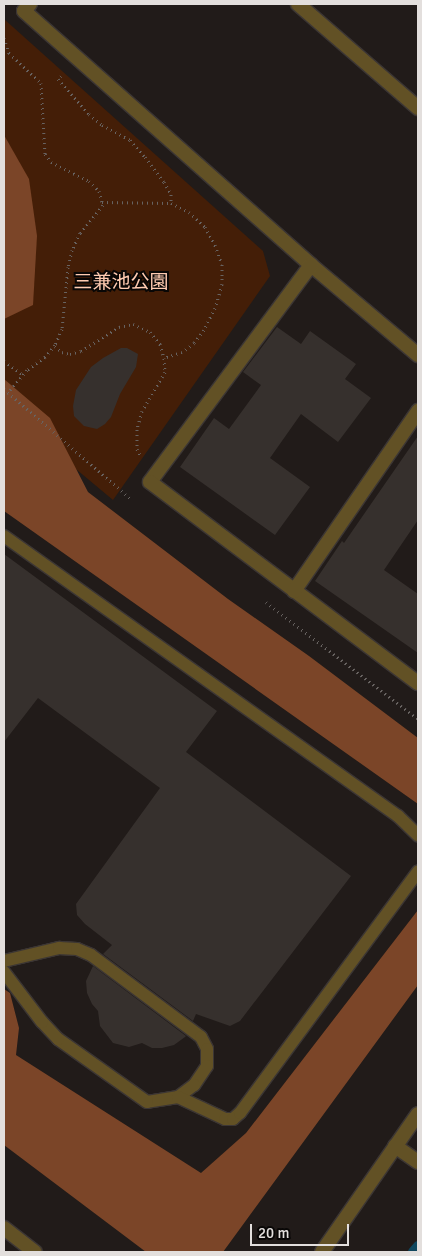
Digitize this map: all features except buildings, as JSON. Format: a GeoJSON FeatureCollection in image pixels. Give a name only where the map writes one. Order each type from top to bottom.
{"type":"FeatureCollection","features":[{"type":"Feature","properties":{"kind":"street"},"geometry":{"type":"LineString","coordinates":[[30,4],[24,11],[310,265],[418,355]]}},
{"type":"Feature","properties":{"kind":"street"},"geometry":{"type":"LineString","coordinates":[[298,4],[418,108]]}},
{"type":"Feature","properties":{"kind":"street"},"geometry":{"type":"LineString","coordinates":[[310,265],[150,482],[418,683]]}},
{"type":"Feature","properties":{"kind":"street"},"geometry":{"type":"LineString","coordinates":[[294,591],[418,410]]}},
{"type":"Feature","properties":{"kind":"street"},"geometry":{"type":"LineString","coordinates":[[322,1252],[418,1114]]}},
{"type":"Feature","properties":{"kind":"street"},"geometry":{"type":"LineString","coordinates":[[395,1146],[418,1162]]}},
{"type":"Feature","properties":{"kind":"street"},"geometry":{"type":"LineString","coordinates":[[4,1228],[35,1252]]}},
{"type":"Feature","properties":{"kind":"lane"},"geometry":{"type":"LineString","coordinates":[[4,536],[398,816],[418,835]]}},
{"type":"Feature","properties":{"kind":"lane"},"geometry":{"type":"LineString","coordinates":[[178,1097],[226,1119],[233,1119],[240,1113],[418,872]]}},
{"type":"Feature","properties":{"kind":"lane"},"geometry":{"type":"LineString","coordinates":[[4,961],[59,948],[77,949],[91,955],[200,1037],[207,1049],[207,1066],[194,1085],[178,1097],[148,1102],[58,1040],[37,1017],[4,972]]}},
{"type":"Feature","properties":{"kind":"path"},"geometry":{"type":"LineString","coordinates":[[4,38],[9,53],[41,83],[45,154],[50,162],[89,182],[99,191],[103,205],[80,233],[72,250],[68,267],[62,329],[55,346],[23,375],[8,393]]}},
{"type":"Feature","properties":{"kind":"path"},"geometry":{"type":"LineString","coordinates":[[76,58],[58,80],[89,114],[130,140],[164,182],[171,194],[171,203]]}},
{"type":"Feature","properties":{"kind":"path"},"geometry":{"type":"LineString","coordinates":[[102,202],[171,203],[189,212],[205,227],[216,245],[222,264],[222,284],[215,308],[199,336],[182,352],[164,358]]}},
{"type":"Feature","properties":{"kind":"path"},"geometry":{"type":"LineString","coordinates":[[55,346],[62,352],[70,354],[81,351],[119,327],[133,324],[150,332],[160,344],[166,372],[142,411],[138,429],[137,449],[140,457],[158,471]]}},
{"type":"Feature","properties":{"kind":"path"},"geometry":{"type":"LineString","coordinates":[[4,361],[23,375]]}},
{"type":"Feature","properties":{"kind":"green space","name":"三兼池公園"},"geometry":{"type":"Polygon","coordinates":[[[4,19],[263,251],[270,276],[113,500],[4,409],[4,19]]]}},
{"type":"Feature","properties":{"kind":"shaded area"},"geometry":{"type":"Polygon","coordinates":[[[4,135],[29,179],[37,236],[33,305],[4,319],[4,135]]]}},
{"type":"Feature","properties":{"kind":"shaded area"},"geometry":{"type":"Polygon","coordinates":[[[4,379],[50,418],[88,492],[228,599],[309,656],[418,738],[418,804],[4,511],[4,379]]]}},
{"type":"Feature","properties":{"kind":"shaded area"},"geometry":{"type":"Polygon","coordinates":[[[418,910],[418,985],[223,1252],[146,1252],[4,1145],[4,989],[10,993],[19,1028],[16,1055],[201,1173],[246,1133],[418,910]]]}},
{"type":"Feature","properties":{"kind":"waterway"},"geometry":{"type":"LineString","coordinates":[[413,1252],[418,1246]]}}]}
